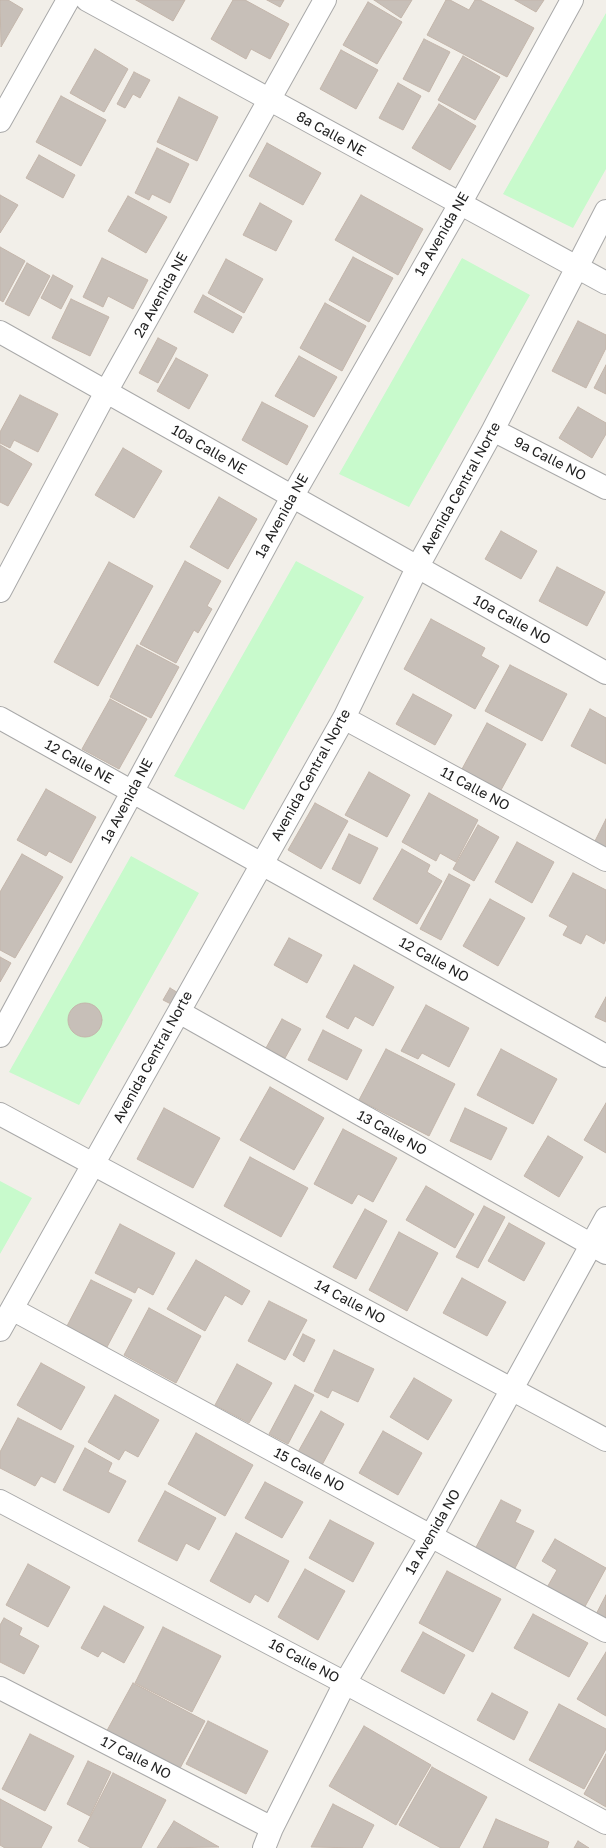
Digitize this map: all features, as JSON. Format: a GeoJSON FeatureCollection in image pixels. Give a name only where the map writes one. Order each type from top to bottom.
{"type":"FeatureCollection","features":[{"type":"Feature","properties":{"kind":"street"},"geometry":{"type":"LineString","coordinates":[[0,121],[68,0]]}},
{"type":"Feature","properties":{"kind":"street","name":"8a Calle NE"},"geometry":{"type":"LineString","coordinates":[[87,0],[606,283]]}},
{"type":"Feature","properties":{"kind":"street","name":"2a Avenida NE"},"geometry":{"type":"LineString","coordinates":[[0,591],[106,392],[325,0]]}},
{"type":"Feature","properties":{"kind":"street","name":"1a Avenida NE"},"geometry":{"type":"LineString","coordinates":[[0,1036],[292,497],[460,204],[572,0]]}},
{"type":"Feature","properties":{"kind":"street","name":"Avenida Central Norte"},"geometry":{"type":"LineString","coordinates":[[0,1330],[344,718],[417,568],[493,430],[606,211]]}},
{"type":"Feature","properties":{"kind":"street","name":"10a Calle NE"},"geometry":{"type":"LineString","coordinates":[[0,332],[417,568]]}},
{"type":"Feature","properties":{"kind":"street","name":"9a Calle NO"},"geometry":{"type":"LineString","coordinates":[[493,430],[606,488]]}},
{"type":"Feature","properties":{"kind":"street","name":"10a Calle NO"},"geometry":{"type":"LineString","coordinates":[[417,568],[606,673]]}},
{"type":"Feature","properties":{"kind":"street","name":"12 Calle NE"},"geometry":{"type":"LineString","coordinates":[[0,718],[262,864]]}},
{"type":"Feature","properties":{"kind":"street","name":"11 Calle NO"},"geometry":{"type":"LineString","coordinates":[[344,718],[606,860]]}},
{"type":"Feature","properties":{"kind":"street","name":"12 Calle NO"},"geometry":{"type":"LineString","coordinates":[[262,864],[606,1056]]}},
{"type":"Feature","properties":{"kind":"street","name":"13 Calle NO"},"geometry":{"type":"LineString","coordinates":[[179,1012],[599,1249]]}},
{"type":"Feature","properties":{"kind":"street","name":"14 Calle NO"},"geometry":{"type":"LineString","coordinates":[[0,1114],[606,1440]]}},
{"type":"Feature","properties":{"kind":"street","name":"1a Avenida NO"},"geometry":{"type":"LineString","coordinates":[[264,1848],[272,1828],[345,1683],[431,1536],[513,1390],[599,1249],[606,1218]]}},
{"type":"Feature","properties":{"kind":"street","name":"15 Calle NO"},"geometry":{"type":"LineString","coordinates":[[12,1309],[606,1631]]}},
{"type":"Feature","properties":{"kind":"street","name":"16 Calle NO"},"geometry":{"type":"LineString","coordinates":[[0,1500],[606,1823]]}},
{"type":"Feature","properties":{"kind":"street","name":"17 Calle NO"},"geometry":{"type":"LineString","coordinates":[[0,1688],[272,1828]]}},
{"type":"Feature","properties":{"kind":"green space"},"geometry":{"type":"Polygon","coordinates":[[[606,13],[606,169],[573,228],[503,194],[606,13]]]}},
{"type":"Feature","properties":{"kind":"green space"},"geometry":{"type":"Polygon","coordinates":[[[462,258],[530,295],[409,507],[339,474],[462,258]]]}},
{"type":"Feature","properties":{"kind":"green space"},"geometry":{"type":"Polygon","coordinates":[[[296,561],[364,597],[244,810],[174,776],[296,561]]]}},
{"type":"Feature","properties":{"kind":"green space"},"geometry":{"type":"Polygon","coordinates":[[[131,856],[199,893],[79,1105],[9,1072],[131,856]]]}},
{"type":"Feature","properties":{"kind":"green space"},"geometry":{"type":"Polygon","coordinates":[[[0,1181],[32,1198],[0,1254],[0,1181]]]}},
{"type":"Feature","properties":{"kind":"building"},"geometry":{"type":"Polygon","coordinates":[[[0,0],[8,0],[23,9],[1,47],[0,0]]]}},
{"type":"Feature","properties":{"kind":"building"},"geometry":{"type":"Polygon","coordinates":[[[136,0],[185,0],[173,21],[136,0]]]}},
{"type":"Feature","properties":{"kind":"building"},"geometry":{"type":"Polygon","coordinates":[[[233,0],[245,0],[289,24],[270,59],[251,49],[246,59],[211,39],[233,0]]]}},
{"type":"Feature","properties":{"kind":"building"},"geometry":{"type":"Polygon","coordinates":[[[267,0],[284,0],[280,7],[267,0]]]}},
{"type":"Feature","properties":{"kind":"building"},"geometry":{"type":"Polygon","coordinates":[[[374,0],[412,0],[401,18],[374,0]]]}},
{"type":"Feature","properties":{"kind":"building"},"geometry":{"type":"Polygon","coordinates":[[[446,0],[450,0],[469,10],[475,0],[480,0],[534,28],[507,77],[427,35],[446,0]]]}},
{"type":"Feature","properties":{"kind":"building"},"geometry":{"type":"Polygon","coordinates":[[[515,0],[544,0],[536,12],[515,0]]]}},
{"type":"Feature","properties":{"kind":"building"},"geometry":{"type":"Polygon","coordinates":[[[368,2],[402,22],[377,64],[343,45],[368,2]]]}},
{"type":"Feature","properties":{"kind":"building"},"geometry":{"type":"Polygon","coordinates":[[[424,39],[450,52],[429,92],[403,79],[424,39]]]}},
{"type":"Feature","properties":{"kind":"building"},"geometry":{"type":"Polygon","coordinates":[[[95,49],[128,69],[104,112],[70,93],[95,49]]]}},
{"type":"Feature","properties":{"kind":"building"},"geometry":{"type":"Polygon","coordinates":[[[341,50],[378,70],[356,109],[320,89],[341,50]]]}},
{"type":"Feature","properties":{"kind":"building"},"geometry":{"type":"Polygon","coordinates":[[[463,56],[500,77],[475,120],[438,100],[463,56]]]}},
{"type":"Feature","properties":{"kind":"building"},"geometry":{"type":"Polygon","coordinates":[[[134,72],[150,80],[140,98],[133,94],[125,108],[117,104],[134,72]]]}},
{"type":"Feature","properties":{"kind":"building"},"geometry":{"type":"Polygon","coordinates":[[[398,83],[421,96],[403,130],[379,118],[398,83]]]}},
{"type":"Feature","properties":{"kind":"building"},"geometry":{"type":"Polygon","coordinates":[[[61,96],[106,120],[81,166],[36,142],[61,96]]]}},
{"type":"Feature","properties":{"kind":"building"},"geometry":{"type":"Polygon","coordinates":[[[179,97],[218,117],[197,161],[157,142],[179,97]]]}},
{"type":"Feature","properties":{"kind":"building"},"geometry":{"type":"Polygon","coordinates":[[[439,104],[476,126],[450,170],[412,148],[439,104]]]}},
{"type":"Feature","properties":{"kind":"building"},"geometry":{"type":"Polygon","coordinates":[[[267,143],[321,173],[303,205],[249,176],[267,143]]]}},
{"type":"Feature","properties":{"kind":"building"},"geometry":{"type":"Polygon","coordinates":[[[157,148],[189,164],[170,203],[152,194],[149,200],[135,193],[157,148]]]}},
{"type":"Feature","properties":{"kind":"building"},"geometry":{"type":"Polygon","coordinates":[[[39,155],[75,175],[63,198],[26,178],[39,155]]]}},
{"type":"Feature","properties":{"kind":"building"},"geometry":{"type":"Polygon","coordinates":[[[0,195],[18,205],[0,233],[0,195]]]}},
{"type":"Feature","properties":{"kind":"building"},"geometry":{"type":"Polygon","coordinates":[[[361,195],[423,229],[398,275],[335,240],[361,195]]]}},
{"type":"Feature","properties":{"kind":"building"},"geometry":{"type":"Polygon","coordinates":[[[128,196],[167,217],[146,253],[108,231],[128,196]]]}},
{"type":"Feature","properties":{"kind":"building"},"geometry":{"type":"Polygon","coordinates":[[[260,203],[292,221],[276,251],[243,235],[260,203]]]}},
{"type":"Feature","properties":{"kind":"building"},"geometry":{"type":"Polygon","coordinates":[[[0,247],[25,261],[3,302],[0,300],[0,247]]]}},
{"type":"Feature","properties":{"kind":"building"},"geometry":{"type":"Polygon","coordinates":[[[353,257],[393,278],[369,322],[329,300],[353,257]]]}},
{"type":"Feature","properties":{"kind":"building"},"geometry":{"type":"Polygon","coordinates":[[[102,258],[148,280],[133,309],[108,296],[103,307],[83,297],[102,258]]]}},
{"type":"Feature","properties":{"kind":"building"},"geometry":{"type":"Polygon","coordinates":[[[226,259],[263,279],[244,313],[208,293],[226,259]]]}},
{"type":"Feature","properties":{"kind":"building"},"geometry":{"type":"Polygon","coordinates":[[[27,263],[50,276],[29,316],[5,304],[27,263]]]}},
{"type":"Feature","properties":{"kind":"building"},"geometry":{"type":"Polygon","coordinates":[[[53,275],[73,286],[61,309],[41,298],[53,275]]]}},
{"type":"Feature","properties":{"kind":"building"},"geometry":{"type":"Polygon","coordinates":[[[203,295],[242,317],[233,333],[194,312],[203,295]]]}},
{"type":"Feature","properties":{"kind":"building"},"geometry":{"type":"Polygon","coordinates":[[[71,299],[109,317],[90,356],[52,338],[71,299]]]}},
{"type":"Feature","properties":{"kind":"building"},"geometry":{"type":"Polygon","coordinates":[[[325,303],[366,326],[342,371],[300,348],[325,303]]]}},
{"type":"Feature","properties":{"kind":"building"},"geometry":{"type":"Polygon","coordinates":[[[578,321],[606,335],[606,348],[586,388],[552,371],[578,321]]]}},
{"type":"Feature","properties":{"kind":"building"},"geometry":{"type":"Polygon","coordinates":[[[158,338],[177,348],[158,383],[139,373],[158,338]]]}},
{"type":"Feature","properties":{"kind":"building"},"geometry":{"type":"Polygon","coordinates":[[[299,356],[337,377],[314,417],[275,396],[299,356]]]}},
{"type":"Feature","properties":{"kind":"building"},"geometry":{"type":"Polygon","coordinates":[[[176,358],[208,375],[189,409],[157,391],[176,358]]]}},
{"type":"Feature","properties":{"kind":"building"},"geometry":{"type":"Polygon","coordinates":[[[606,365],[606,394],[594,388],[606,365]]]}},
{"type":"Feature","properties":{"kind":"building"},"geometry":{"type":"Polygon","coordinates":[[[20,395],[58,414],[38,452],[14,440],[10,448],[0,443],[0,432],[20,395]]]}},
{"type":"Feature","properties":{"kind":"building"},"geometry":{"type":"Polygon","coordinates":[[[262,402],[308,426],[287,465],[242,440],[262,402]]]}},
{"type":"Feature","properties":{"kind":"building"},"geometry":{"type":"Polygon","coordinates":[[[578,407],[606,423],[606,434],[592,458],[559,438],[578,407]]]}},
{"type":"Feature","properties":{"kind":"building"},"geometry":{"type":"Polygon","coordinates":[[[0,445],[32,464],[8,506],[0,502],[0,445]]]}},
{"type":"Feature","properties":{"kind":"building"},"geometry":{"type":"Polygon","coordinates":[[[123,448],[162,471],[134,518],[95,495],[123,448]]]}},
{"type":"Feature","properties":{"kind":"building"},"geometry":{"type":"Polygon","coordinates":[[[219,497],[257,519],[228,569],[190,547],[219,497]]]}},
{"type":"Feature","properties":{"kind":"building"},"geometry":{"type":"Polygon","coordinates":[[[501,531],[537,551],[521,579],[485,559],[501,531]]]}},
{"type":"Feature","properties":{"kind":"building"},"geometry":{"type":"Polygon","coordinates":[[[185,561],[221,581],[207,606],[212,609],[198,633],[194,630],[176,663],[140,644],[185,561]]]}},
{"type":"Feature","properties":{"kind":"building"},"geometry":{"type":"Polygon","coordinates":[[[109,562],[153,586],[98,686],[54,662],[109,562]]]}},
{"type":"Feature","properties":{"kind":"building"},"geometry":{"type":"Polygon","coordinates":[[[557,567],[605,592],[587,626],[539,601],[557,567]]]}},
{"type":"Feature","properties":{"kind":"building"},"geometry":{"type":"Polygon","coordinates":[[[431,619],[485,648],[481,656],[499,666],[475,709],[404,669],[431,619]]]}},
{"type":"Feature","properties":{"kind":"building"},"geometry":{"type":"Polygon","coordinates":[[[137,645],[179,667],[151,718],[110,697],[137,645]]]}},
{"type":"Feature","properties":{"kind":"building"},"geometry":{"type":"Polygon","coordinates":[[[510,665],[567,694],[542,741],[485,711],[510,665]]]}},
{"type":"Feature","properties":{"kind":"building"},"geometry":{"type":"Polygon","coordinates":[[[413,694],[452,715],[435,745],[396,724],[413,694]]]}},
{"type":"Feature","properties":{"kind":"building"},"geometry":{"type":"Polygon","coordinates":[[[110,699],[147,719],[119,769],[82,749],[110,699]]]}},
{"type":"Feature","properties":{"kind":"building"},"geometry":{"type":"Polygon","coordinates":[[[590,709],[606,718],[606,764],[571,746],[590,709]]]}},
{"type":"Feature","properties":{"kind":"building"},"geometry":{"type":"Polygon","coordinates":[[[487,723],[526,744],[501,790],[462,769],[487,723]]]}},
{"type":"Feature","properties":{"kind":"building"},"geometry":{"type":"Polygon","coordinates":[[[369,772],[410,795],[387,837],[345,815],[369,772]]]}},
{"type":"Feature","properties":{"kind":"building"},"geometry":{"type":"Polygon","coordinates":[[[46,789],[96,817],[71,863],[49,851],[46,856],[17,840],[46,789]]]}},
{"type":"Feature","properties":{"kind":"building"},"geometry":{"type":"Polygon","coordinates":[[[429,793],[478,820],[456,862],[440,853],[436,861],[402,842],[429,793]]]}},
{"type":"Feature","properties":{"kind":"building"},"geometry":{"type":"Polygon","coordinates":[[[315,803],[348,821],[321,869],[288,850],[315,803]]]}},
{"type":"Feature","properties":{"kind":"building"},"geometry":{"type":"Polygon","coordinates":[[[606,819],[606,851],[593,845],[606,819]]]}},
{"type":"Feature","properties":{"kind":"building"},"geometry":{"type":"Polygon","coordinates":[[[478,825],[499,837],[474,881],[453,869],[478,825]]]}},
{"type":"Feature","properties":{"kind":"building"},"geometry":{"type":"Polygon","coordinates":[[[349,834],[378,848],[360,884],[332,869],[349,834]]]}},
{"type":"Feature","properties":{"kind":"building"},"geometry":{"type":"Polygon","coordinates":[[[517,842],[554,862],[532,903],[495,882],[517,842]]]}},
{"type":"Feature","properties":{"kind":"building"},"geometry":{"type":"Polygon","coordinates":[[[402,849],[430,865],[427,872],[442,881],[417,924],[373,899],[402,849]]]}},
{"type":"Feature","properties":{"kind":"building"},"geometry":{"type":"Polygon","coordinates":[[[22,854],[63,877],[15,958],[0,950],[0,892],[22,854]]]}},
{"type":"Feature","properties":{"kind":"building"},"geometry":{"type":"Polygon","coordinates":[[[573,873],[606,890],[606,939],[604,944],[586,934],[581,944],[563,935],[568,926],[549,916],[573,873]]]}},
{"type":"Feature","properties":{"kind":"building"},"geometry":{"type":"Polygon","coordinates":[[[449,874],[470,885],[441,940],[420,929],[449,874]]]}},
{"type":"Feature","properties":{"kind":"building"},"geometry":{"type":"Polygon","coordinates":[[[490,899],[525,918],[498,966],[463,946],[490,899]]]}},
{"type":"Feature","properties":{"kind":"building"},"geometry":{"type":"Polygon","coordinates":[[[289,938],[322,955],[307,983],[274,965],[289,938]]]}},
{"type":"Feature","properties":{"kind":"building"},"geometry":{"type":"Polygon","coordinates":[[[0,957],[11,963],[0,982],[0,957]]]}},
{"type":"Feature","properties":{"kind":"building"},"geometry":{"type":"Polygon","coordinates":[[[354,965],[394,987],[373,1026],[355,1016],[348,1029],[326,1017],[354,965]]]}},
{"type":"Feature","properties":{"kind":"building"},"geometry":{"type":"Polygon","coordinates":[[[170,988],[180,994],[173,1005],[163,1000],[170,988]]]}},
{"type":"Feature","properties":{"kind":"building"},"geometry":{"type":"Polygon","coordinates":[[[606,997],[606,1022],[595,1017],[606,997]]]}},
{"type":"Feature","properties":{"kind":"building"},"geometry":{"type":"Polygon","coordinates":[[[85,1003],[91,1004],[97,1008],[101,1014],[101,1026],[97,1032],[91,1036],[85,1037],[79,1036],[73,1032],[69,1026],[68,1020],[69,1014],[73,1008],[79,1004],[85,1003]]]}},
{"type":"Feature","properties":{"kind":"building"},"geometry":{"type":"Polygon","coordinates":[[[426,1005],[469,1028],[449,1067],[422,1053],[418,1059],[401,1051],[426,1005]]]}},
{"type":"Feature","properties":{"kind":"building"},"geometry":{"type":"Polygon","coordinates":[[[282,1019],[301,1029],[285,1058],[266,1048],[282,1019]]]}},
{"type":"Feature","properties":{"kind":"building"},"geometry":{"type":"Polygon","coordinates":[[[323,1030],[362,1050],[347,1080],[308,1060],[323,1030]]]}},
{"type":"Feature","properties":{"kind":"building"},"geometry":{"type":"Polygon","coordinates":[[[386,1049],[455,1084],[429,1136],[359,1100],[386,1049]]]}},
{"type":"Feature","properties":{"kind":"building"},"geometry":{"type":"Polygon","coordinates":[[[501,1049],[557,1079],[533,1124],[477,1095],[501,1049]]]}},
{"type":"Feature","properties":{"kind":"building"},"geometry":{"type":"Polygon","coordinates":[[[270,1087],[324,1118],[294,1170],[240,1140],[270,1087]]]}},
{"type":"Feature","properties":{"kind":"building"},"geometry":{"type":"Polygon","coordinates":[[[606,1103],[606,1153],[584,1140],[606,1103]]]}},
{"type":"Feature","properties":{"kind":"building"},"geometry":{"type":"Polygon","coordinates":[[[164,1108],[220,1138],[193,1188],[137,1159],[164,1108]]]}},
{"type":"Feature","properties":{"kind":"building"},"geometry":{"type":"Polygon","coordinates":[[[465,1108],[507,1128],[491,1160],[450,1141],[465,1108]]]}},
{"type":"Feature","properties":{"kind":"building"},"geometry":{"type":"Polygon","coordinates":[[[343,1129],[397,1158],[373,1202],[358,1194],[352,1204],[314,1184],[343,1129]]]}},
{"type":"Feature","properties":{"kind":"building"},"geometry":{"type":"Polygon","coordinates":[[[548,1136],[583,1157],[559,1197],[524,1176],[548,1136]]]}},
{"type":"Feature","properties":{"kind":"building"},"geometry":{"type":"Polygon","coordinates":[[[250,1157],[308,1188],[281,1237],[224,1206],[250,1157]]]}},
{"type":"Feature","properties":{"kind":"building"},"geometry":{"type":"Polygon","coordinates":[[[426,1186],[474,1214],[455,1248],[406,1220],[426,1186]]]}},
{"type":"Feature","properties":{"kind":"building"},"geometry":{"type":"Polygon","coordinates":[[[484,1206],[505,1217],[478,1268],[456,1257],[484,1206]]]}},
{"type":"Feature","properties":{"kind":"building"},"geometry":{"type":"Polygon","coordinates":[[[365,1209],[387,1221],[356,1279],[333,1267],[365,1209]]]}},
{"type":"Feature","properties":{"kind":"building"},"geometry":{"type":"Polygon","coordinates":[[[509,1223],[545,1243],[524,1281],[488,1261],[509,1223]]]}},
{"type":"Feature","properties":{"kind":"building"},"geometry":{"type":"Polygon","coordinates":[[[120,1224],[175,1253],[153,1295],[138,1287],[135,1293],[95,1273],[120,1224]]]}},
{"type":"Feature","properties":{"kind":"building"},"geometry":{"type":"Polygon","coordinates":[[[399,1232],[438,1253],[407,1311],[369,1290],[399,1232]]]}},
{"type":"Feature","properties":{"kind":"building"},"geometry":{"type":"Polygon","coordinates":[[[196,1260],[250,1291],[242,1305],[225,1295],[205,1331],[167,1309],[196,1260]]]}},
{"type":"Feature","properties":{"kind":"building"},"geometry":{"type":"Polygon","coordinates":[[[462,1278],[506,1302],[487,1336],[443,1313],[462,1278]]]}},
{"type":"Feature","properties":{"kind":"building"},"geometry":{"type":"Polygon","coordinates":[[[91,1280],[132,1300],[107,1347],[67,1326],[91,1280]]]}},
{"type":"Feature","properties":{"kind":"building"},"geometry":{"type":"Polygon","coordinates":[[[269,1301],[307,1320],[285,1360],[248,1341],[269,1301]]]}},
{"type":"Feature","properties":{"kind":"building"},"geometry":{"type":"Polygon","coordinates":[[[149,1308],[201,1336],[176,1383],[124,1355],[149,1308]]]}},
{"type":"Feature","properties":{"kind":"building"},"geometry":{"type":"Polygon","coordinates":[[[303,1334],[315,1340],[304,1362],[293,1355],[303,1334]]]}},
{"type":"Feature","properties":{"kind":"building"},"geometry":{"type":"Polygon","coordinates":[[[334,1350],[374,1369],[358,1402],[332,1390],[328,1398],[314,1391],[334,1350]]]}},
{"type":"Feature","properties":{"kind":"building"},"geometry":{"type":"Polygon","coordinates":[[[41,1363],[85,1387],[61,1430],[17,1405],[41,1363]]]}},
{"type":"Feature","properties":{"kind":"building"},"geometry":{"type":"Polygon","coordinates":[[[237,1364],[272,1383],[249,1423],[215,1405],[237,1364]]]}},
{"type":"Feature","properties":{"kind":"building"},"geometry":{"type":"Polygon","coordinates":[[[414,1378],[452,1400],[428,1440],[390,1417],[414,1378]]]}},
{"type":"Feature","properties":{"kind":"building"},"geometry":{"type":"Polygon","coordinates":[[[295,1385],[314,1395],[288,1444],[269,1434],[295,1385]]]}},
{"type":"Feature","properties":{"kind":"building"},"geometry":{"type":"Polygon","coordinates":[[[115,1395],[159,1420],[138,1457],[125,1450],[119,1460],[88,1442],[115,1395]]]}},
{"type":"Feature","properties":{"kind":"building"},"geometry":{"type":"Polygon","coordinates":[[[321,1411],[344,1424],[322,1465],[298,1452],[321,1411]]]}},
{"type":"Feature","properties":{"kind":"building"},"geometry":{"type":"Polygon","coordinates":[[[18,1418],[74,1446],[55,1483],[41,1476],[35,1486],[0,1468],[0,1452],[18,1418]]]}},
{"type":"Feature","properties":{"kind":"building"},"geometry":{"type":"Polygon","coordinates":[[[383,1431],[422,1453],[398,1495],[359,1473],[383,1431]]]}},
{"type":"Feature","properties":{"kind":"building"},"geometry":{"type":"Polygon","coordinates":[[[196,1433],[253,1465],[225,1516],[168,1484],[196,1433]]]}},
{"type":"Feature","properties":{"kind":"building"},"geometry":{"type":"Polygon","coordinates":[[[85,1448],[112,1463],[108,1472],[126,1481],[109,1513],[63,1490],[85,1448]]]}},
{"type":"Feature","properties":{"kind":"building"},"geometry":{"type":"Polygon","coordinates":[[[265,1482],[303,1502],[282,1538],[245,1518],[265,1482]]]}},
{"type":"Feature","properties":{"kind":"building"},"geometry":{"type":"Polygon","coordinates":[[[165,1491],[216,1518],[199,1550],[186,1543],[177,1561],[138,1541],[165,1491]]]}},
{"type":"Feature","properties":{"kind":"building"},"geometry":{"type":"Polygon","coordinates":[[[501,1500],[521,1510],[515,1522],[534,1531],[513,1572],[474,1551],[501,1500]]]}},
{"type":"Feature","properties":{"kind":"building"},"geometry":{"type":"Polygon","coordinates":[[[330,1520],[374,1543],[353,1582],[309,1558],[330,1520]]]}},
{"type":"Feature","properties":{"kind":"building"},"geometry":{"type":"Polygon","coordinates":[[[236,1533],[289,1561],[268,1602],[255,1594],[250,1603],[210,1581],[236,1533]]]}},
{"type":"Feature","properties":{"kind":"building"},"geometry":{"type":"Polygon","coordinates":[[[555,1539],[606,1568],[582,1612],[545,1591],[557,1570],[542,1561],[555,1539]]]}},
{"type":"Feature","properties":{"kind":"building"},"geometry":{"type":"Polygon","coordinates":[[[28,1564],[70,1587],[48,1627],[6,1605],[28,1564]]]}},
{"type":"Feature","properties":{"kind":"building"},"geometry":{"type":"Polygon","coordinates":[[[305,1569],[345,1591],[318,1640],[278,1617],[305,1569]]]}},
{"type":"Feature","properties":{"kind":"building"},"geometry":{"type":"Polygon","coordinates":[[[447,1571],[501,1599],[473,1652],[419,1623],[447,1571]]]}},
{"type":"Feature","properties":{"kind":"building"},"geometry":{"type":"Polygon","coordinates":[[[606,1595],[606,1627],[593,1620],[606,1595]]]}},
{"type":"Feature","properties":{"kind":"building"},"geometry":{"type":"Polygon","coordinates":[[[104,1606],[144,1627],[124,1663],[102,1651],[98,1657],[81,1648],[104,1606]]]}},
{"type":"Feature","properties":{"kind":"building"},"geometry":{"type":"Polygon","coordinates":[[[533,1614],[588,1643],[569,1677],[514,1648],[533,1614]]]}},
{"type":"Feature","properties":{"kind":"building"},"geometry":{"type":"Polygon","coordinates":[[[4,1618],[22,1628],[19,1635],[39,1646],[24,1674],[0,1662],[0,1625],[4,1618]]]}},
{"type":"Feature","properties":{"kind":"building"},"geometry":{"type":"Polygon","coordinates":[[[163,1627],[221,1656],[192,1712],[135,1683],[163,1627]]]}},
{"type":"Feature","properties":{"kind":"building"},"geometry":{"type":"Polygon","coordinates":[[[423,1632],[465,1655],[444,1694],[401,1671],[423,1632]]]}},
{"type":"Feature","properties":{"kind":"building"},"geometry":{"type":"Polygon","coordinates":[[[606,1652],[606,1716],[577,1699],[606,1652]]]}},
{"type":"Feature","properties":{"kind":"building"},"geometry":{"type":"Polygon","coordinates":[[[133,1683],[205,1721],[177,1774],[104,1736],[133,1683]]]}},
{"type":"Feature","properties":{"kind":"building"},"geometry":{"type":"Polygon","coordinates":[[[492,1693],[528,1712],[514,1740],[477,1720],[492,1693]]]}},
{"type":"Feature","properties":{"kind":"building"},"geometry":{"type":"Polygon","coordinates":[[[559,1704],[606,1729],[606,1749],[584,1789],[529,1760],[559,1704]]]}},
{"type":"Feature","properties":{"kind":"building"},"geometry":{"type":"Polygon","coordinates":[[[208,1721],[268,1751],[246,1794],[186,1764],[208,1721]]]}},
{"type":"Feature","properties":{"kind":"building"},"geometry":{"type":"Polygon","coordinates":[[[364,1726],[431,1765],[396,1825],[329,1786],[364,1726]]]}},
{"type":"Feature","properties":{"kind":"building"},"geometry":{"type":"Polygon","coordinates":[[[30,1734],[74,1756],[45,1811],[2,1789],[30,1734]]]}},
{"type":"Feature","properties":{"kind":"building"},"geometry":{"type":"Polygon","coordinates":[[[606,1754],[606,1807],[584,1794],[606,1754]]]}},
{"type":"Feature","properties":{"kind":"building"},"geometry":{"type":"Polygon","coordinates":[[[88,1761],[111,1772],[90,1816],[67,1804],[88,1761]]]}},
{"type":"Feature","properties":{"kind":"building"},"geometry":{"type":"Polygon","coordinates":[[[432,1767],[487,1797],[459,1848],[441,1848],[399,1825],[432,1767]]]}},
{"type":"Feature","properties":{"kind":"building"},"geometry":{"type":"Polygon","coordinates":[[[113,1773],[166,1800],[141,1848],[91,1848],[78,1841],[113,1773]]]}},
{"type":"Feature","properties":{"kind":"building"},"geometry":{"type":"Polygon","coordinates":[[[0,1799],[52,1827],[41,1848],[5,1848],[0,1845],[0,1799]]]}},
{"type":"Feature","properties":{"kind":"building"},"geometry":{"type":"Polygon","coordinates":[[[333,1804],[374,1825],[362,1848],[311,1847],[333,1804]]]}},
{"type":"Feature","properties":{"kind":"building"},"geometry":{"type":"Polygon","coordinates":[[[496,1819],[549,1842],[547,1848],[483,1848],[496,1819]]]}},
{"type":"Feature","properties":{"kind":"building"},"geometry":{"type":"Polygon","coordinates":[[[174,1821],[219,1847],[157,1848],[174,1821]]]}},
{"type":"Feature","properties":{"kind":"building"},"geometry":{"type":"Polygon","coordinates":[[[578,1841],[589,1848],[574,1848],[578,1841]]]}}]}
